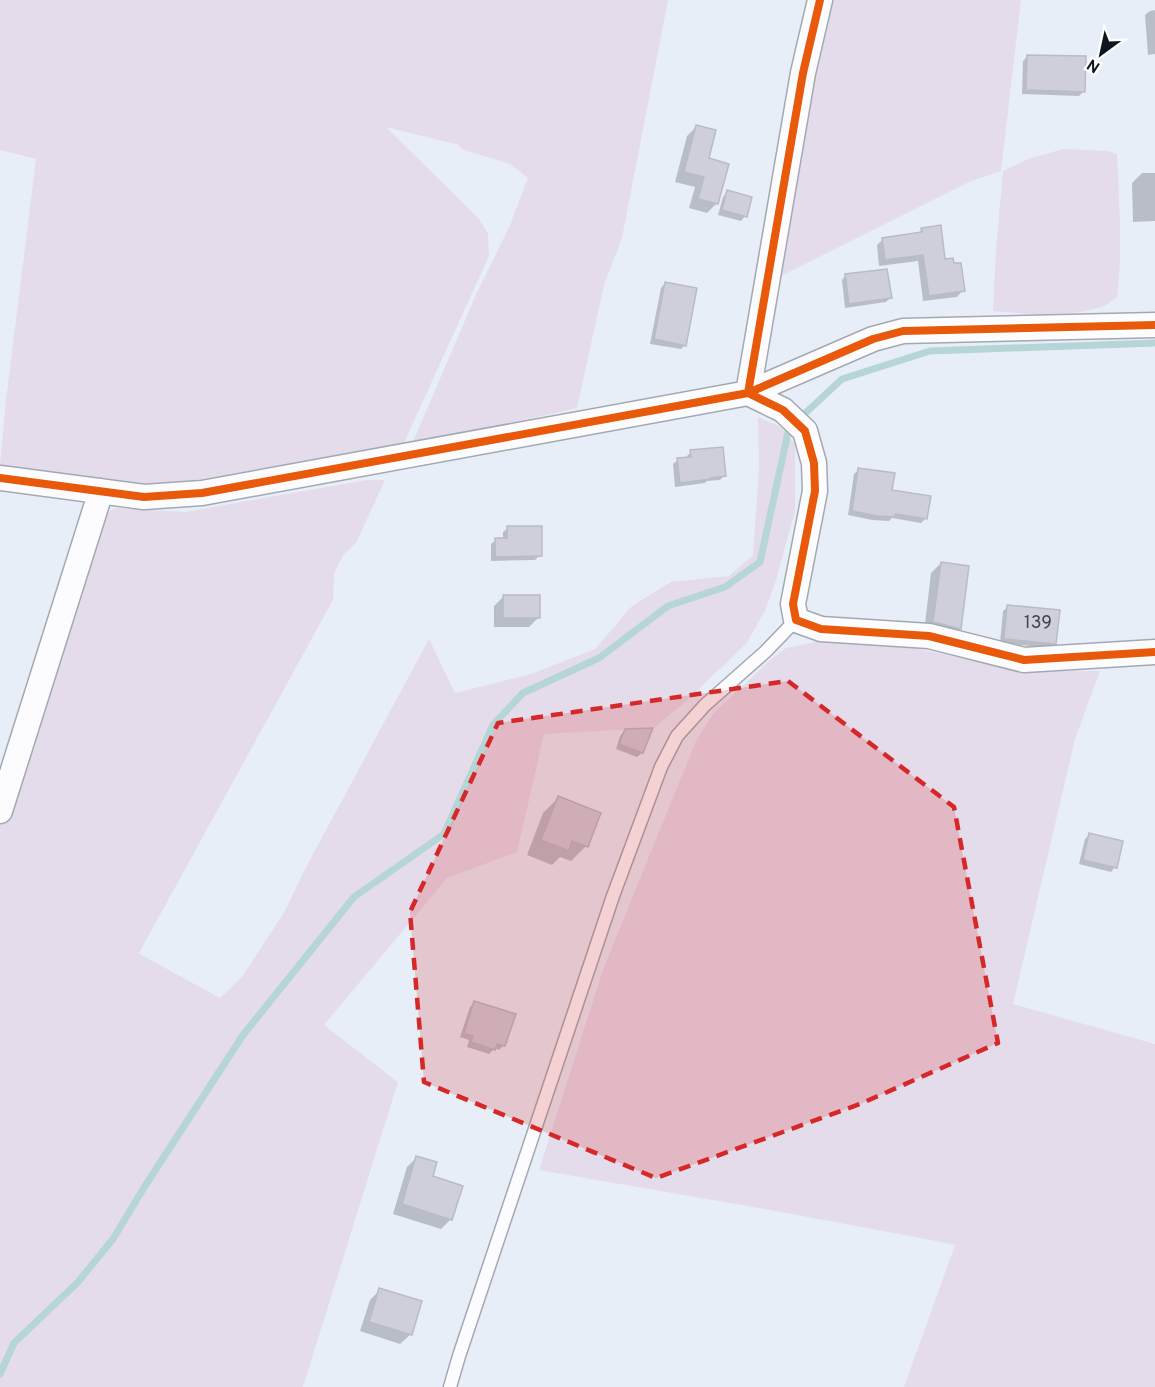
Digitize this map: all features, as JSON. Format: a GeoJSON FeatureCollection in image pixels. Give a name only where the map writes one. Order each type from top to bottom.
{"type":"FeatureCollection","features":[{"type":"Feature","properties":{"kind":"street"},"geometry":{"type":"LineString","coordinates":[[748,393],[803,73],[820,0]]}},
{"type":"Feature","properties":{"kind":"street"},"geometry":{"type":"LineString","coordinates":[[0,478],[144,497],[202,493],[748,393],[873,339],[903,332],[1155,325]]}},
{"type":"Feature","properties":{"kind":"street"},"geometry":{"type":"LineString","coordinates":[[748,393],[783,410],[805,431],[814,463],[815,491],[793,604],[796,620],[821,628],[929,636],[1024,660],[1155,652]]}},
{"type":"Feature","properties":{"kind":"street"},"geometry":{"type":"LineString","coordinates":[[0,811],[101,491]]}},
{"type":"Feature","properties":{"kind":"lane"},"geometry":{"type":"LineString","coordinates":[[450,1387],[613,896],[661,767],[677,736],[698,713],[765,652],[796,620]]}},
{"type":"Feature","properties":{"kind":"highlighted area"},"geometry":{"type":"Polygon","coordinates":[[[788,681],[954,807],[998,1043],[860,1104],[656,1178],[424,1082],[410,912],[498,723],[788,681]]]}},
{"type":"Feature","properties":{"kind":"shaded area"},"geometry":{"type":"Polygon","coordinates":[[[0,0],[668,0],[622,238],[604,285],[577,408],[412,444],[475,297],[510,225],[528,178],[510,164],[461,149],[459,145],[386,127],[480,220],[488,234],[489,256],[403,445],[321,462],[165,484],[76,479],[0,465],[36,159],[0,150],[0,0]]]}},
{"type":"Feature","properties":{"kind":"shaded area"},"geometry":{"type":"Polygon","coordinates":[[[830,0],[1021,0],[1001,171],[969,182],[779,277],[816,67],[830,0]]]}},
{"type":"Feature","properties":{"kind":"shaded area"},"geometry":{"type":"Polygon","coordinates":[[[1063,149],[1108,151],[1117,154],[1120,243],[1117,297],[1101,307],[1077,312],[1033,314],[993,311],[1003,171],[1028,159],[1063,149]]]}},
{"type":"Feature","properties":{"kind":"shaded area"},"geometry":{"type":"Polygon","coordinates":[[[758,417],[781,427],[795,444],[795,511],[765,611],[746,644],[683,704],[653,728],[544,734],[517,852],[447,878],[324,1025],[398,1082],[303,1387],[0,1387],[0,821],[105,516],[117,508],[185,512],[367,480],[385,480],[356,543],[344,554],[334,573],[333,600],[139,953],[136,952],[220,998],[242,977],[285,911],[305,869],[429,639],[455,693],[531,674],[595,649],[632,606],[671,582],[729,576],[753,555],[759,469],[758,417]]]}},
{"type":"Feature","properties":{"kind":"shaded area"},"geometry":{"type":"Polygon","coordinates":[[[825,640],[895,644],[1023,671],[1100,671],[1075,739],[1013,1004],[1155,1044],[1155,1387],[904,1387],[955,1245],[539,1170],[603,970],[696,741],[713,714],[769,661],[786,648],[825,640]]]}},
{"type":"Feature","properties":{"kind":"building"},"geometry":{"type":"Polygon","coordinates":[[[1027,55],[1086,56],[1085,92],[1026,90],[1027,55]]]}},
{"type":"Feature","properties":{"kind":"building"},"geometry":{"type":"Polygon","coordinates":[[[696,125],[716,130],[709,158],[729,164],[718,204],[698,199],[704,177],[684,172],[696,125]]]}},
{"type":"Feature","properties":{"kind":"building"},"geometry":{"type":"Polygon","coordinates":[[[727,190],[752,197],[747,217],[722,210],[727,190]]]}},
{"type":"Feature","properties":{"kind":"building"},"geometry":{"type":"Polygon","coordinates":[[[941,225],[945,259],[953,258],[954,263],[961,263],[965,291],[929,296],[923,255],[885,260],[882,238],[922,232],[921,228],[941,225]]]}},
{"type":"Feature","properties":{"kind":"building"},"geometry":{"type":"Polygon","coordinates":[[[887,269],[892,298],[849,304],[845,274],[887,269]]]}},
{"type":"Feature","properties":{"kind":"building"},"geometry":{"type":"Polygon","coordinates":[[[665,282],[697,288],[686,346],[654,339],[665,282]]]}},
{"type":"Feature","properties":{"kind":"building"},"geometry":{"type":"Polygon","coordinates":[[[723,447],[726,476],[680,483],[677,458],[691,457],[690,450],[723,447]]]}},
{"type":"Feature","properties":{"kind":"building"},"geometry":{"type":"Polygon","coordinates":[[[858,468],[895,473],[892,490],[931,496],[927,519],[895,514],[895,517],[877,516],[852,511],[858,468]]]}},
{"type":"Feature","properties":{"kind":"building"},"geometry":{"type":"Polygon","coordinates":[[[507,526],[542,526],[542,556],[495,557],[495,538],[507,538],[507,526]]]}},
{"type":"Feature","properties":{"kind":"building"},"geometry":{"type":"Polygon","coordinates":[[[941,562],[969,566],[961,629],[933,622],[941,562]]]}},
{"type":"Feature","properties":{"kind":"building"},"geometry":{"type":"Polygon","coordinates":[[[503,595],[540,595],[540,618],[503,618],[503,595]]]}},
{"type":"Feature","properties":{"kind":"building"},"geometry":{"type":"Polygon","coordinates":[[[1007,605],[1060,610],[1056,644],[1004,639],[1007,605]]]}},
{"type":"Feature","properties":{"kind":"building"},"geometry":{"type":"Polygon","coordinates":[[[653,728],[643,753],[619,744],[625,729],[653,728]]]}},
{"type":"Feature","properties":{"kind":"building"},"geometry":{"type":"Polygon","coordinates":[[[558,796],[601,813],[588,847],[572,841],[569,851],[541,840],[558,796]]]}},
{"type":"Feature","properties":{"kind":"building"},"geometry":{"type":"Polygon","coordinates":[[[1089,833],[1123,841],[1117,868],[1083,860],[1089,833]]]}},
{"type":"Feature","properties":{"kind":"building"},"geometry":{"type":"Polygon","coordinates":[[[474,1001],[516,1014],[505,1046],[497,1044],[495,1050],[471,1042],[473,1036],[464,1033],[474,1001]]]}},
{"type":"Feature","properties":{"kind":"building"},"geometry":{"type":"Polygon","coordinates":[[[416,1156],[437,1162],[433,1176],[463,1186],[452,1220],[402,1204],[416,1156]]]}},
{"type":"Feature","properties":{"kind":"building"},"geometry":{"type":"Polygon","coordinates":[[[379,1288],[422,1301],[412,1335],[369,1322],[379,1288]]]}},
{"type":"Feature","properties":{"kind":"waterway"},"geometry":{"type":"LineString","coordinates":[[799,419],[842,379],[930,351],[1155,343]]}},
{"type":"Feature","properties":{"kind":"waterway"},"geometry":{"type":"LineString","coordinates":[[0,1374],[14,1343],[78,1282],[113,1239],[243,1035],[354,897],[444,834],[493,725],[523,693],[599,658],[668,606],[725,587],[760,562],[791,426]]}},
{"type":"Feature","properties":{"kind":"cycle path"},"geometry":{"type":"LineString","coordinates":[[748,393],[803,73],[820,0]]}},
{"type":"Feature","properties":{"kind":"cycle path"},"geometry":{"type":"LineString","coordinates":[[0,478],[144,497],[202,493],[748,393],[873,339],[903,331],[1155,325]]}},
{"type":"Feature","properties":{"kind":"cycle path"},"geometry":{"type":"LineString","coordinates":[[748,393],[783,410],[805,431],[814,463],[815,491],[793,604],[796,620],[821,629],[929,636],[1024,660],[1155,652]]}}]}
